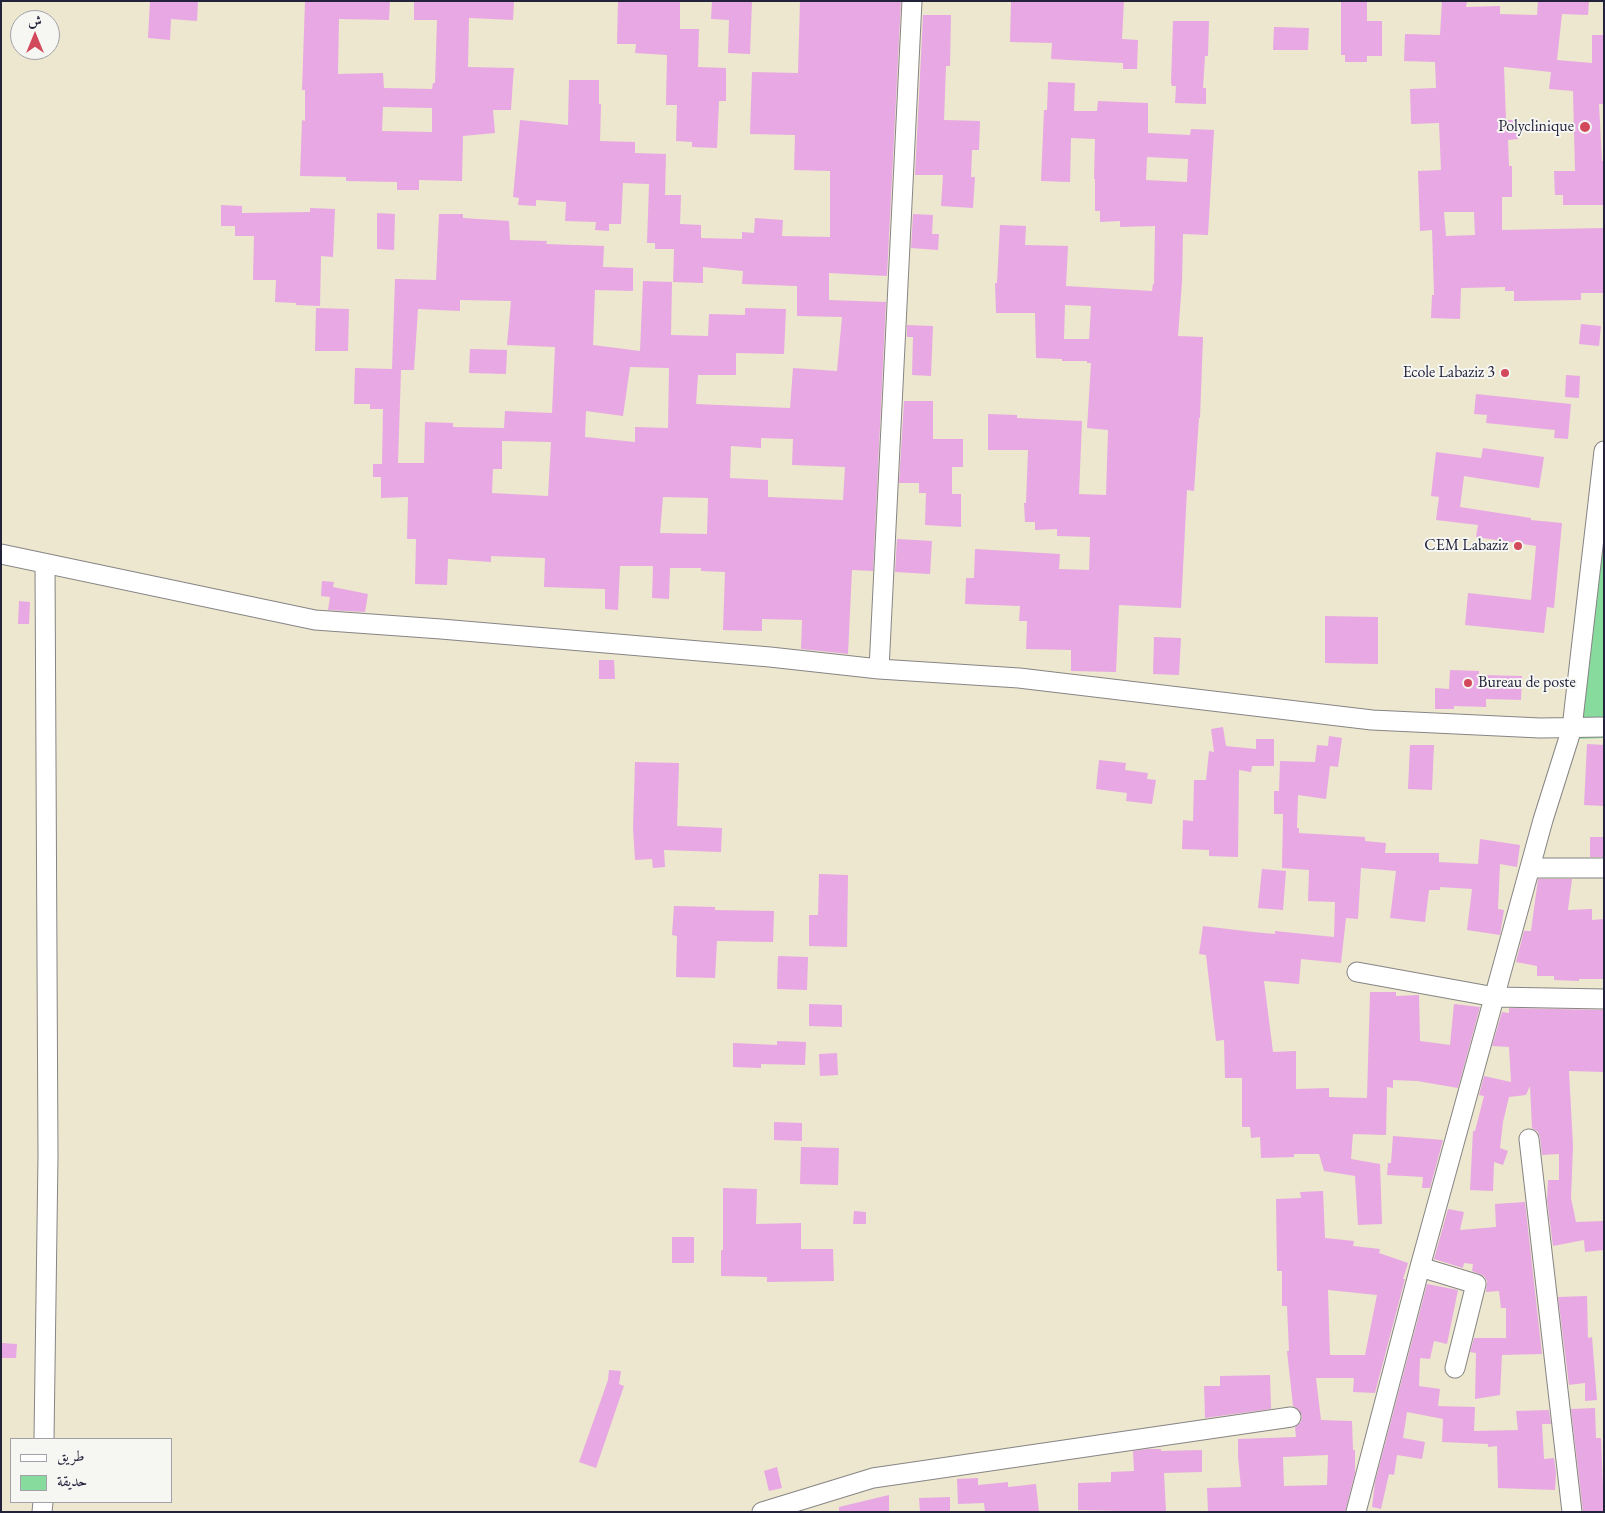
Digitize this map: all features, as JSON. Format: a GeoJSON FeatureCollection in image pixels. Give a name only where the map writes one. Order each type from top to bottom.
{"type":"FeatureCollection","features":[{"type":"Feature","properties":{"kind":"street"},"geometry":{"type":"LineString","coordinates":[[879,669],[912,1]]}},
{"type":"Feature","properties":{"kind":"street"},"geometry":{"type":"LineString","coordinates":[[1356,1512],[1420,1267],[1543,820],[1572,728],[1604,451]]}},
{"type":"Feature","properties":{"kind":"street"},"geometry":{"type":"LineString","coordinates":[[1,554],[315,620],[770,657],[879,669],[1019,678],[1372,720],[1540,728],[1604,727]]}},
{"type":"Feature","properties":{"kind":"street"},"geometry":{"type":"LineString","coordinates":[[44,1438],[48,1156],[45,564]]}},
{"type":"Feature","properties":{"kind":"street"},"geometry":{"type":"LineString","coordinates":[[1530,868],[1604,868]]}},
{"type":"Feature","properties":{"kind":"street"},"geometry":{"type":"LineString","coordinates":[[1357,972],[1495,997],[1604,999]]}},
{"type":"Feature","properties":{"kind":"street"},"geometry":{"type":"LineString","coordinates":[[1529,1139],[1572,1512]]}},
{"type":"Feature","properties":{"kind":"street"},"geometry":{"type":"LineString","coordinates":[[1420,1267],[1476,1284],[1455,1368]]}},
{"type":"Feature","properties":{"kind":"street"},"geometry":{"type":"LineString","coordinates":[[762,1512],[873,1478],[1291,1417]]}},
{"type":"Feature","properties":{"kind":"green space"},"geometry":{"type":"Polygon","coordinates":[[[1604,506],[1604,738],[1577,739],[1604,506]]]}},
{"type":"Feature","properties":{"kind":"building"},"geometry":{"type":"Polygon","coordinates":[[[150,1],[198,1],[197,21],[171,19],[170,40],[148,38],[150,1]]]}},
{"type":"Feature","properties":{"kind":"building"},"geometry":{"type":"Polygon","coordinates":[[[305,1],[390,1],[389,20],[339,19],[338,74],[383,73],[384,88],[432,89],[433,83],[435,83],[437,20],[414,20],[414,1],[514,1],[513,20],[469,18],[468,67],[514,68],[511,110],[493,110],[495,133],[463,136],[462,181],[419,180],[419,190],[397,190],[397,182],[346,181],[346,177],[300,176],[302,120],[305,121],[305,90],[302,90],[305,1]],[[383,107],[382,131],[432,132],[432,108],[383,107]]]}},
{"type":"Feature","properties":{"kind":"building"},"geometry":{"type":"Polygon","coordinates":[[[618,1],[680,1],[680,29],[699,29],[698,67],[726,68],[726,101],[719,101],[717,148],[692,147],[692,142],[676,141],[677,105],[666,105],[667,55],[635,53],[636,44],[617,44],[618,1]]]}},
{"type":"Feature","properties":{"kind":"building"},"geometry":{"type":"Polygon","coordinates":[[[712,1],[752,1],[750,54],[728,53],[729,20],[711,19],[712,1]]]}},
{"type":"Feature","properties":{"kind":"building"},"geometry":{"type":"Polygon","coordinates":[[[800,1],[901,1],[887,276],[829,273],[829,300],[886,302],[873,571],[852,570],[848,654],[801,649],[802,620],[762,619],[762,631],[723,630],[725,572],[701,571],[701,568],[670,568],[669,599],[652,598],[653,566],[620,566],[618,610],[605,609],[605,589],[544,587],[545,558],[491,556],[491,562],[448,559],[447,585],[415,584],[416,539],[407,539],[408,497],[381,498],[381,477],[373,477],[373,464],[382,464],[383,409],[370,409],[370,404],[354,404],[355,368],[392,369],[395,279],[436,280],[439,214],[463,214],[463,218],[509,221],[510,240],[547,241],[546,244],[604,246],[603,267],[633,268],[633,291],[595,290],[593,345],[640,351],[643,281],[672,282],[671,335],[708,336],[709,314],[745,315],[745,308],[786,309],[784,354],[736,353],[736,375],[698,375],[696,404],[790,408],[793,368],[837,371],[842,317],[797,316],[797,286],[742,284],[743,271],[703,267],[703,283],[673,282],[674,249],[655,249],[655,243],[647,243],[649,184],[623,183],[621,224],[609,224],[609,231],[595,230],[596,222],[565,221],[566,202],[536,200],[536,206],[518,205],[519,198],[513,197],[520,120],[568,125],[569,80],[599,80],[599,104],[601,104],[600,141],[635,142],[635,153],[666,154],[665,195],[681,195],[680,224],[701,225],[701,238],[742,239],[742,232],[754,233],[755,218],[783,220],[782,236],[830,237],[830,171],[794,170],[795,135],[750,134],[752,72],[798,73],[800,1]],[[460,300],[460,311],[418,309],[414,370],[401,370],[398,463],[424,463],[425,422],[453,423],[453,427],[504,428],[505,411],[552,413],[555,347],[507,345],[511,301],[460,300]],[[630,367],[623,416],[586,411],[585,437],[635,442],[635,427],[668,428],[669,368],[630,367]],[[761,438],[761,448],[731,446],[730,478],[768,480],[768,497],[843,500],[845,467],[792,465],[793,439],[761,438]],[[502,441],[502,469],[493,469],[492,493],[548,496],[551,442],[502,441]],[[663,497],[660,533],[707,534],[708,498],[663,497]]]}},
{"type":"Feature","properties":{"kind":"building"},"geometry":{"type":"Polygon","coordinates":[[[1011,1],[1124,1],[1122,39],[1138,40],[1137,69],[1123,69],[1123,63],[1051,59],[1052,43],[1010,42],[1011,1]]]}},
{"type":"Feature","properties":{"kind":"building"},"geometry":{"type":"Polygon","coordinates":[[[1341,1],[1367,1],[1367,21],[1382,21],[1382,56],[1367,56],[1367,62],[1345,62],[1345,55],[1341,55],[1341,1]]]}},
{"type":"Feature","properties":{"kind":"building"},"geometry":{"type":"Polygon","coordinates":[[[1442,1],[1467,1],[1466,7],[1500,6],[1500,14],[1537,15],[1538,1],[1589,1],[1588,15],[1562,14],[1557,60],[1592,63],[1592,35],[1604,35],[1604,104],[1599,104],[1602,161],[1604,161],[1604,205],[1563,205],[1563,195],[1555,195],[1554,171],[1575,171],[1573,91],[1549,89],[1551,72],[1504,67],[1506,120],[1517,120],[1518,139],[1508,140],[1509,166],[1512,166],[1512,197],[1502,197],[1502,230],[1604,228],[1604,293],[1581,293],[1581,300],[1514,301],[1514,291],[1505,291],[1505,287],[1461,288],[1460,319],[1431,318],[1432,295],[1434,295],[1432,230],[1420,231],[1418,171],[1441,170],[1439,123],[1411,124],[1410,89],[1436,88],[1435,62],[1404,61],[1405,34],[1440,35],[1442,1]],[[1444,212],[1446,236],[1475,235],[1474,212],[1444,212]]]}},
{"type":"Feature","properties":{"kind":"building"},"geometry":{"type":"Polygon","coordinates":[[[923,15],[951,15],[950,66],[946,66],[944,120],[980,121],[979,150],[972,150],[971,177],[975,177],[973,208],[941,206],[943,175],[915,175],[923,15]]]}},
{"type":"Feature","properties":{"kind":"building"},"geometry":{"type":"Polygon","coordinates":[[[1173,21],[1209,21],[1208,56],[1205,56],[1203,88],[1206,88],[1206,104],[1175,103],[1176,86],[1172,86],[1171,83],[1173,21]]]}},
{"type":"Feature","properties":{"kind":"building"},"geometry":{"type":"Polygon","coordinates":[[[1274,27],[1309,28],[1308,50],[1273,50],[1274,27]]]}},
{"type":"Feature","properties":{"kind":"building"},"geometry":{"type":"Polygon","coordinates":[[[1048,82],[1075,83],[1074,111],[1097,111],[1098,101],[1148,103],[1148,133],[1190,135],[1191,129],[1214,130],[1208,235],[1183,234],[1178,336],[1203,337],[1200,418],[1194,491],[1187,490],[1181,608],[1119,605],[1116,672],[1071,671],[1071,650],[1026,649],[1027,621],[1019,621],[1020,606],[965,604],[966,578],[974,578],[975,549],[1060,554],[1059,569],[1089,570],[1090,537],[1057,536],[1057,529],[1035,530],[1035,522],[1025,522],[1024,503],[1026,503],[1028,450],[988,450],[988,414],[1017,415],[1017,418],[1082,421],[1079,494],[1106,495],[1108,430],[1087,428],[1091,363],[1087,363],[1087,361],[1036,358],[1035,313],[996,313],[995,283],[997,283],[1000,225],[1026,226],[1025,245],[1068,246],[1066,286],[1152,291],[1154,284],[1155,226],[1120,227],[1120,221],[1100,222],[1100,211],[1095,211],[1095,139],[1071,138],[1070,182],[1041,181],[1044,110],[1047,110],[1048,82]],[[1147,157],[1146,180],[1187,182],[1188,159],[1147,157]],[[1065,305],[1064,339],[1089,339],[1091,306],[1065,305]]]}},
{"type":"Feature","properties":{"kind":"building"},"geometry":{"type":"Polygon","coordinates":[[[221,205],[242,206],[242,213],[310,212],[310,208],[335,209],[333,257],[321,256],[320,306],[275,302],[276,280],[253,280],[254,236],[235,236],[235,226],[221,226],[221,205]]]}},
{"type":"Feature","properties":{"kind":"building"},"geometry":{"type":"Polygon","coordinates":[[[377,213],[395,214],[394,250],[377,249],[377,213]]]}},
{"type":"Feature","properties":{"kind":"building"},"geometry":{"type":"Polygon","coordinates":[[[913,214],[933,215],[932,234],[939,234],[938,250],[911,248],[913,214]]]}},
{"type":"Feature","properties":{"kind":"building"},"geometry":{"type":"Polygon","coordinates":[[[316,308],[349,309],[348,351],[315,351],[316,308]]]}},
{"type":"Feature","properties":{"kind":"building"},"geometry":{"type":"Polygon","coordinates":[[[1581,324],[1601,326],[1599,346],[1579,344],[1581,324]]]}},
{"type":"Feature","properties":{"kind":"building"},"geometry":{"type":"Polygon","coordinates":[[[907,325],[933,326],[931,376],[912,375],[913,337],[907,337],[907,325]]]}},
{"type":"Feature","properties":{"kind":"building"},"geometry":{"type":"Polygon","coordinates":[[[470,349],[507,350],[506,374],[469,373],[470,349]]]}},
{"type":"Feature","properties":{"kind":"building"},"geometry":{"type":"Polygon","coordinates":[[[1566,375],[1580,376],[1579,398],[1565,397],[1566,375]]]}},
{"type":"Feature","properties":{"kind":"building"},"geometry":{"type":"Polygon","coordinates":[[[1476,394],[1571,404],[1568,439],[1554,438],[1555,430],[1486,423],[1487,415],[1474,414],[1476,394]]]}},
{"type":"Feature","properties":{"kind":"building"},"geometry":{"type":"Polygon","coordinates":[[[904,401],[933,401],[933,439],[963,439],[963,467],[952,467],[952,494],[961,494],[961,527],[925,525],[926,493],[919,493],[919,483],[899,483],[904,401]]]}},
{"type":"Feature","properties":{"kind":"building"},"geometry":{"type":"Polygon","coordinates":[[[1483,448],[1544,457],[1539,488],[1464,476],[1460,507],[1531,518],[1531,520],[1562,523],[1554,608],[1547,607],[1544,633],[1465,625],[1468,593],[1531,600],[1536,546],[1476,537],[1478,525],[1436,520],[1439,497],[1431,496],[1436,452],[1481,458],[1483,448]]]}},
{"type":"Feature","properties":{"kind":"building"},"geometry":{"type":"Polygon","coordinates":[[[897,539],[932,541],[930,574],[895,572],[897,539]]]}},
{"type":"Feature","properties":{"kind":"building"},"geometry":{"type":"Polygon","coordinates":[[[322,581],[334,582],[333,587],[368,594],[365,612],[328,610],[330,597],[321,596],[322,581]]]}},
{"type":"Feature","properties":{"kind":"building"},"geometry":{"type":"Polygon","coordinates":[[[19,601],[30,602],[29,624],[18,624],[19,601]]]}},
{"type":"Feature","properties":{"kind":"building"},"geometry":{"type":"Polygon","coordinates":[[[1325,616],[1378,617],[1378,664],[1325,663],[1325,616]]]}},
{"type":"Feature","properties":{"kind":"building"},"geometry":{"type":"Polygon","coordinates":[[[1154,637],[1181,638],[1179,675],[1153,674],[1154,637]]]}},
{"type":"Feature","properties":{"kind":"building"},"geometry":{"type":"Polygon","coordinates":[[[599,660],[614,660],[615,679],[599,679],[599,660]]]}},
{"type":"Feature","properties":{"kind":"building"},"geometry":{"type":"Polygon","coordinates":[[[1450,670],[1479,671],[1479,675],[1522,676],[1521,700],[1486,699],[1486,707],[1454,706],[1454,709],[1435,709],[1435,688],[1449,689],[1450,670]]]}},
{"type":"Feature","properties":{"kind":"building"},"geometry":{"type":"Polygon","coordinates":[[[1223,727],[1226,746],[1256,749],[1256,739],[1274,739],[1274,766],[1252,766],[1251,772],[1239,770],[1238,857],[1209,856],[1209,850],[1182,849],[1183,820],[1193,821],[1194,780],[1206,780],[1209,751],[1214,752],[1211,729],[1223,727]]]}},
{"type":"Feature","properties":{"kind":"building"},"geometry":{"type":"Polygon","coordinates":[[[1329,736],[1342,738],[1338,767],[1330,766],[1326,799],[1298,795],[1297,828],[1299,828],[1299,833],[1365,837],[1365,841],[1386,843],[1385,853],[1439,853],[1439,862],[1478,864],[1480,839],[1520,845],[1517,867],[1500,864],[1498,909],[1504,910],[1500,935],[1467,930],[1472,889],[1440,887],[1440,890],[1429,890],[1425,922],[1390,918],[1396,871],[1361,868],[1358,919],[1346,918],[1341,963],[1301,959],[1299,984],[1264,981],[1273,1052],[1296,1051],[1296,1089],[1329,1088],[1329,1097],[1367,1098],[1370,992],[1396,992],[1396,996],[1419,995],[1420,1041],[1450,1045],[1454,1004],[1480,1007],[1458,1088],[1417,1081],[1393,1080],[1393,1088],[1387,1087],[1386,1135],[1353,1134],[1351,1159],[1380,1164],[1382,1224],[1358,1225],[1355,1176],[1324,1171],[1319,1154],[1294,1154],[1294,1157],[1261,1158],[1260,1137],[1251,1138],[1250,1127],[1242,1127],[1242,1078],[1225,1078],[1224,1040],[1216,1041],[1206,955],[1199,954],[1203,926],[1275,934],[1275,931],[1334,937],[1335,902],[1308,901],[1309,870],[1282,868],[1283,814],[1274,814],[1274,791],[1279,791],[1280,761],[1315,762],[1317,745],[1328,746],[1329,736]]]}},
{"type":"Feature","properties":{"kind":"building"},"geometry":{"type":"Polygon","coordinates":[[[1587,744],[1604,745],[1604,806],[1584,805],[1587,744]]]}},
{"type":"Feature","properties":{"kind":"building"},"geometry":{"type":"Polygon","coordinates":[[[1410,745],[1434,745],[1432,790],[1408,789],[1410,745]]]}},
{"type":"Feature","properties":{"kind":"building"},"geometry":{"type":"Polygon","coordinates":[[[1099,760],[1126,763],[1125,770],[1148,773],[1147,779],[1156,780],[1152,804],[1126,801],[1127,793],[1096,789],[1099,760]]]}},
{"type":"Feature","properties":{"kind":"building"},"geometry":{"type":"Polygon","coordinates":[[[635,762],[679,763],[677,826],[722,828],[721,852],[664,850],[665,867],[653,868],[652,859],[635,860],[633,828],[635,762]]]}},
{"type":"Feature","properties":{"kind":"building"},"geometry":{"type":"Polygon","coordinates":[[[1590,837],[1604,837],[1604,857],[1590,857],[1590,837]]]}},
{"type":"Feature","properties":{"kind":"building"},"geometry":{"type":"Polygon","coordinates":[[[1262,869],[1286,871],[1283,910],[1258,908],[1262,869]]]}},
{"type":"Feature","properties":{"kind":"building"},"geometry":{"type":"Polygon","coordinates":[[[819,874],[848,875],[847,947],[809,946],[809,915],[818,915],[819,874]]]}},
{"type":"Feature","properties":{"kind":"building"},"geometry":{"type":"Polygon","coordinates":[[[1538,879],[1572,879],[1568,910],[1592,909],[1592,920],[1604,919],[1604,979],[1554,980],[1554,976],[1537,976],[1537,966],[1516,962],[1524,931],[1531,931],[1538,879]]]}},
{"type":"Feature","properties":{"kind":"building"},"geometry":{"type":"Polygon","coordinates":[[[674,906],[715,907],[715,910],[774,911],[773,942],[717,941],[715,978],[676,977],[677,936],[672,935],[674,906]]]}},
{"type":"Feature","properties":{"kind":"building"},"geometry":{"type":"Polygon","coordinates":[[[778,956],[808,957],[807,990],[777,989],[778,956]]]}},
{"type":"Feature","properties":{"kind":"building"},"geometry":{"type":"Polygon","coordinates":[[[809,1004],[842,1005],[842,1027],[809,1026],[809,1004]]]}},
{"type":"Feature","properties":{"kind":"building"},"geometry":{"type":"Polygon","coordinates":[[[1509,1008],[1604,1010],[1604,1072],[1569,1071],[1573,1146],[1571,1198],[1576,1222],[1604,1221],[1604,1250],[1585,1252],[1584,1240],[1553,1246],[1547,1200],[1548,1180],[1559,1180],[1559,1154],[1542,1155],[1540,1137],[1538,1132],[1532,1128],[1530,1086],[1526,1095],[1509,1097],[1503,1122],[1500,1148],[1508,1151],[1503,1165],[1494,1162],[1493,1191],[1470,1190],[1473,1131],[1475,1131],[1484,1096],[1479,1095],[1484,1076],[1511,1082],[1509,1047],[1492,1046],[1502,1012],[1509,1013],[1509,1008]]]}},
{"type":"Feature","properties":{"kind":"building"},"geometry":{"type":"Polygon","coordinates":[[[777,1041],[806,1042],[805,1065],[761,1064],[761,1068],[733,1067],[733,1043],[777,1045],[777,1041]]]}},
{"type":"Feature","properties":{"kind":"building"},"geometry":{"type":"Polygon","coordinates":[[[837,1053],[838,1075],[820,1076],[819,1054],[837,1053]]]}},
{"type":"Feature","properties":{"kind":"building"},"geometry":{"type":"Polygon","coordinates":[[[774,1122],[802,1123],[802,1141],[774,1140],[774,1122]]]}},
{"type":"Feature","properties":{"kind":"building"},"geometry":{"type":"Polygon","coordinates":[[[1393,1136],[1443,1140],[1430,1188],[1422,1188],[1423,1177],[1387,1175],[1388,1163],[1391,1163],[1393,1136]]]}},
{"type":"Feature","properties":{"kind":"building"},"geometry":{"type":"Polygon","coordinates":[[[801,1147],[839,1148],[838,1185],[800,1184],[801,1147]]]}},
{"type":"Feature","properties":{"kind":"building"},"geometry":{"type":"Polygon","coordinates":[[[723,1188],[757,1189],[756,1224],[801,1223],[801,1249],[833,1249],[834,1281],[767,1282],[767,1277],[721,1276],[723,1188]]]}},
{"type":"Feature","properties":{"kind":"building"},"geometry":{"type":"Polygon","coordinates":[[[1323,1191],[1325,1238],[1354,1241],[1353,1246],[1380,1249],[1379,1253],[1408,1263],[1375,1393],[1353,1392],[1354,1378],[1316,1378],[1321,1420],[1352,1421],[1355,1473],[1345,1512],[1208,1511],[1207,1488],[1241,1487],[1238,1439],[1296,1437],[1295,1427],[1301,1422],[1302,1416],[1299,1410],[1293,1406],[1287,1351],[1289,1351],[1287,1306],[1282,1306],[1282,1271],[1277,1271],[1276,1199],[1301,1198],[1300,1192],[1323,1191]],[[1328,1290],[1330,1355],[1365,1355],[1377,1295],[1328,1290]],[[1328,1455],[1283,1457],[1284,1486],[1327,1485],[1328,1455]]]}},
{"type":"Feature","properties":{"kind":"building"},"geometry":{"type":"Polygon","coordinates":[[[1525,1202],[1542,1354],[1502,1355],[1500,1395],[1475,1399],[1476,1353],[1470,1352],[1474,1338],[1506,1338],[1506,1308],[1501,1308],[1499,1291],[1486,1292],[1487,1281],[1484,1276],[1472,1271],[1473,1264],[1464,1263],[1463,1268],[1434,1259],[1448,1209],[1464,1212],[1460,1230],[1496,1227],[1495,1204],[1525,1202]]]}},
{"type":"Feature","properties":{"kind":"building"},"geometry":{"type":"Polygon","coordinates":[[[854,1211],[866,1212],[866,1224],[853,1224],[854,1211]]]}},
{"type":"Feature","properties":{"kind":"building"},"geometry":{"type":"Polygon","coordinates":[[[672,1237],[694,1237],[694,1263],[672,1263],[672,1237]]]}},
{"type":"Feature","properties":{"kind":"building"},"geometry":{"type":"Polygon","coordinates":[[[1427,1284],[1458,1290],[1447,1344],[1434,1341],[1430,1359],[1420,1358],[1419,1386],[1440,1389],[1438,1406],[1475,1407],[1474,1431],[1518,1430],[1516,1411],[1549,1410],[1551,1424],[1542,1424],[1544,1459],[1554,1458],[1556,1473],[1555,1490],[1498,1488],[1497,1446],[1488,1447],[1488,1444],[1442,1442],[1443,1419],[1407,1412],[1403,1438],[1425,1442],[1422,1459],[1397,1455],[1394,1475],[1389,1474],[1381,1509],[1372,1507],[1375,1482],[1427,1284]]]}},
{"type":"Feature","properties":{"kind":"building"},"geometry":{"type":"Polygon","coordinates":[[[1587,1296],[1588,1338],[1592,1337],[1597,1400],[1585,1401],[1585,1383],[1569,1385],[1558,1297],[1587,1296]]]}},
{"type":"Feature","properties":{"kind":"building"},"geometry":{"type":"Polygon","coordinates":[[[1,1343],[17,1344],[16,1358],[1,1358],[1,1343]]]}},
{"type":"Feature","properties":{"kind":"building"},"geometry":{"type":"Polygon","coordinates":[[[609,1370],[621,1371],[619,1384],[624,1386],[596,1468],[579,1462],[608,1380],[609,1370]]]}},
{"type":"Feature","properties":{"kind":"building"},"geometry":{"type":"Polygon","coordinates":[[[1270,1375],[1271,1409],[1205,1418],[1204,1386],[1220,1386],[1220,1376],[1270,1375]]]}},
{"type":"Feature","properties":{"kind":"building"},"geometry":{"type":"Polygon","coordinates":[[[1595,1408],[1596,1438],[1601,1438],[1604,1512],[1583,1512],[1571,1409],[1595,1408]]]}},
{"type":"Feature","properties":{"kind":"building"},"geometry":{"type":"Polygon","coordinates":[[[1161,1449],[1161,1451],[1202,1450],[1202,1472],[1164,1473],[1166,1512],[1078,1510],[1078,1483],[1111,1482],[1111,1472],[1134,1471],[1133,1451],[1161,1449]]]}},
{"type":"Feature","properties":{"kind":"building"},"geometry":{"type":"Polygon","coordinates":[[[777,1467],[782,1488],[769,1491],[764,1471],[777,1467]]]}},
{"type":"Feature","properties":{"kind":"building"},"geometry":{"type":"Polygon","coordinates":[[[978,1478],[978,1485],[1008,1482],[1008,1487],[1036,1484],[1039,1512],[985,1512],[984,1503],[958,1504],[957,1479],[978,1478]]]}},
{"type":"Feature","properties":{"kind":"building"},"geometry":{"type":"Polygon","coordinates":[[[889,1495],[889,1512],[839,1512],[839,1507],[889,1495]]]}},
{"type":"Feature","properties":{"kind":"building"},"geometry":{"type":"Polygon","coordinates":[[[950,1497],[950,1512],[920,1512],[919,1498],[950,1497]]]}},
{"type":"Feature","properties":{"kind":"place","name":"Polyclinique"},"geometry":{"type":"Point","coordinates":[1585,127]}},
{"type":"Feature","properties":{"kind":"place","name":"Ecole Labaziz 3"},"geometry":{"type":"Point","coordinates":[1505,373]}},
{"type":"Feature","properties":{"kind":"place","name":"CEM Labaziz"},"geometry":{"type":"Point","coordinates":[1518,546]}},
{"type":"Feature","properties":{"kind":"place","name":"Bureau de poste"},"geometry":{"type":"Point","coordinates":[1468,683]}}]}
